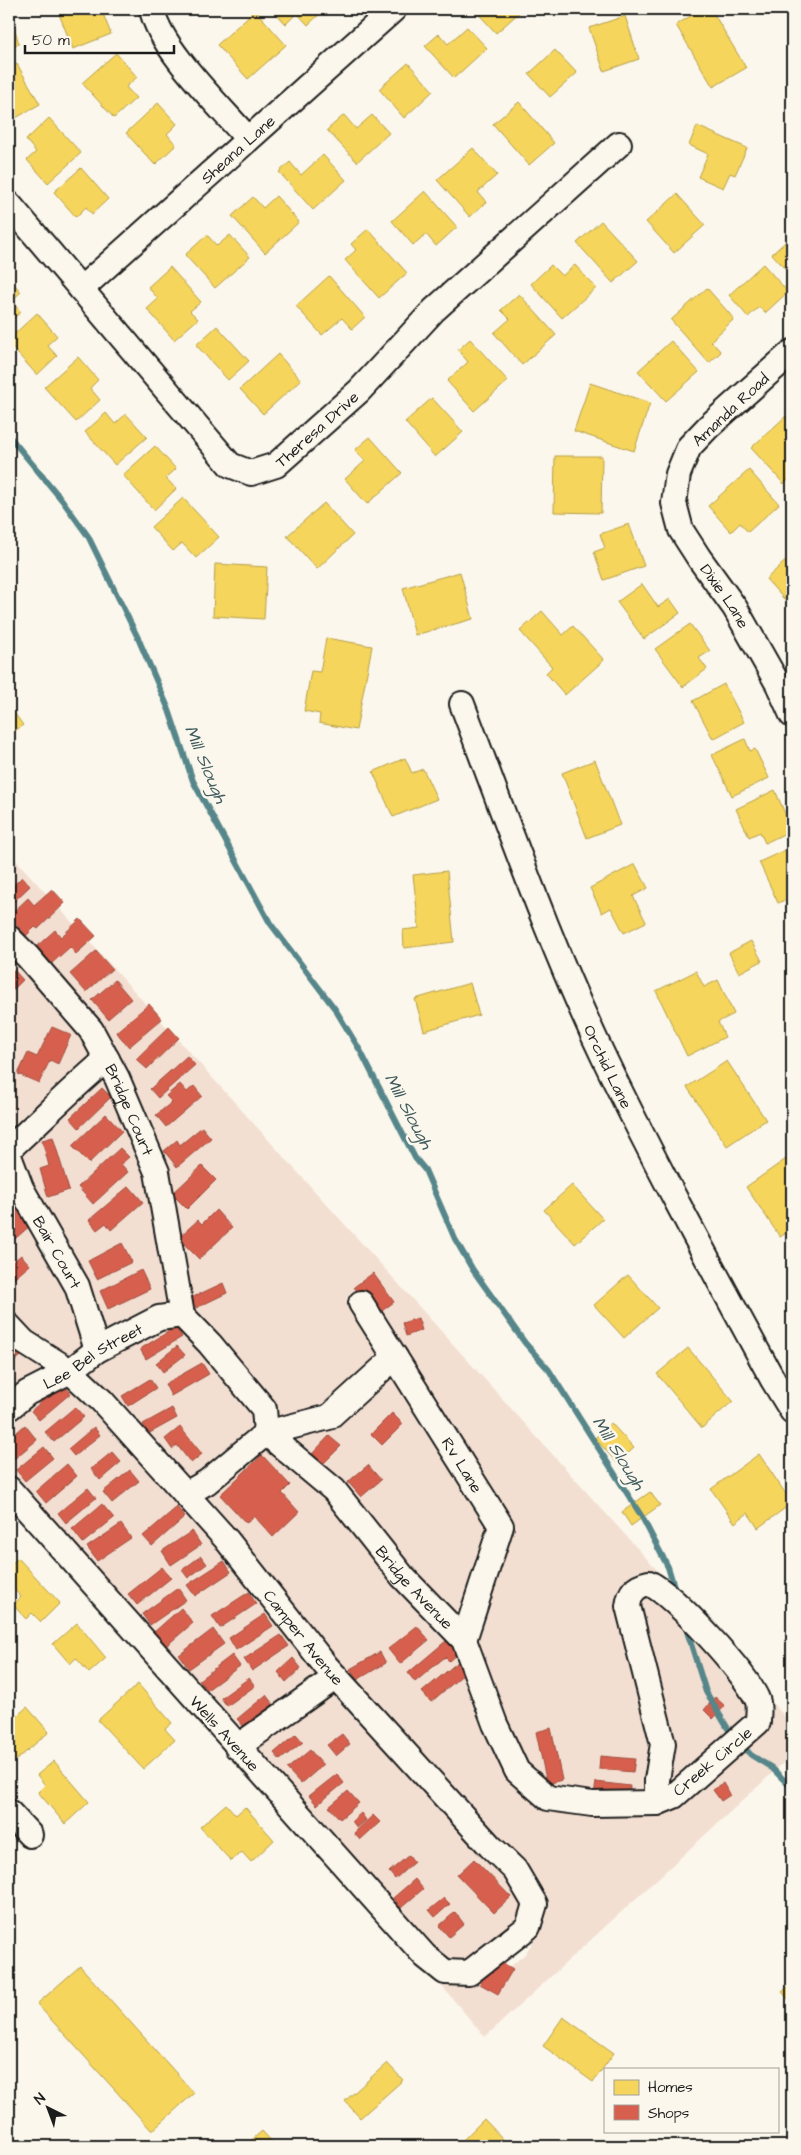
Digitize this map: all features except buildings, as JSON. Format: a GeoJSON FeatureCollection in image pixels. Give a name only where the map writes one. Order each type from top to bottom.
{"type":"FeatureCollection","features":[{"type":"Feature","properties":{"kind":"street"},"geometry":{"type":"LineString","coordinates":[[152,9],[154,18],[169,47],[248,139]]}},
{"type":"Feature","properties":{"kind":"street","name":"Sheana Lane"},"geometry":{"type":"LineString","coordinates":[[81,290],[394,9]]}},
{"type":"Feature","properties":{"kind":"street","name":"Theresa Drive"},"geometry":{"type":"LineString","coordinates":[[9,204],[230,465],[252,474],[276,466],[359,391],[434,310],[619,144]]}},
{"type":"Feature","properties":{"kind":"street","name":"Amanda Road"},"geometry":{"type":"LineString","coordinates":[[678,474],[689,447],[708,427],[792,352]]}},
{"type":"Feature","properties":{"kind":"street","name":"Dixie Lane"},"geometry":{"type":"LineString","coordinates":[[678,474],[674,503],[681,530],[698,558],[785,679],[792,715]]}},
{"type":"Feature","properties":{"kind":"street","name":"Orchid Lane"},"geometry":{"type":"LineString","coordinates":[[462,704],[550,935],[605,1061],[663,1176],[773,1380],[792,1411]]}},
{"type":"Feature","properties":{"kind":"street","name":"Bridge Court"},"geometry":{"type":"LineString","coordinates":[[9,938],[28,957],[91,1030],[107,1058],[157,1172],[182,1315]]}},
{"type":"Feature","properties":{"kind":"street"},"geometry":{"type":"LineString","coordinates":[[9,1148],[36,1125],[69,1090],[107,1058]]}},
{"type":"Feature","properties":{"kind":"street","name":"Bair Court"},"geometry":{"type":"LineString","coordinates":[[9,1156],[21,1188],[77,1286],[97,1350]]}},
{"type":"Feature","properties":{"kind":"street","name":"Rv Lane"},"geometry":{"type":"LineString","coordinates":[[361,1303],[501,1526],[464,1640]]}},
{"type":"Feature","properties":{"kind":"street"},"geometry":{"type":"LineString","coordinates":[[182,1315],[210,1344],[264,1410],[266,1433]]}},
{"type":"Feature","properties":{"kind":"street","name":"Lee Bel Street"},"geometry":{"type":"LineString","coordinates":[[9,1408],[27,1393],[70,1371],[97,1350],[159,1318],[182,1315]]}},
{"type":"Feature","properties":{"kind":"street","name":"Camper Avenue"},"geometry":{"type":"LineString","coordinates":[[9,1326],[24,1342],[70,1371],[102,1401],[226,1539],[336,1677],[490,1846],[515,1870],[535,1904],[528,1927],[469,1973],[445,1972]]}},
{"type":"Feature","properties":{"kind":"street"},"geometry":{"type":"LineString","coordinates":[[186,1494],[207,1482],[266,1433],[329,1416],[395,1357]]}},
{"type":"Feature","properties":{"kind":"street","name":"Bridge Avenue"},"geometry":{"type":"LineString","coordinates":[[266,1433],[334,1490],[403,1577],[464,1640],[495,1724],[517,1771],[548,1798],[592,1804],[657,1803]]}},
{"type":"Feature","properties":{"kind":"street","name":"Wells Avenue"},"geometry":{"type":"LineString","coordinates":[[9,1489],[425,1956],[445,1972]]}},
{"type":"Feature","properties":{"kind":"street","name":"Creek Circle"},"geometry":{"type":"LineString","coordinates":[[650,1583],[661,1589],[741,1673],[758,1700],[758,1722],[674,1796],[657,1803],[657,1780],[663,1744],[628,1606],[630,1594],[639,1585],[650,1583]]}},
{"type":"Feature","properties":{"kind":"street"},"geometry":{"type":"LineString","coordinates":[[237,1747],[336,1677]]}},
{"type":"Feature","properties":{"kind":"street"},"geometry":{"type":"LineString","coordinates":[[10,1815],[30,1835]]}},
{"type":"Feature","properties":{"kind":"shaded area"},"geometry":{"type":"Polygon","coordinates":[[[14,858],[665,1579],[646,1572],[631,1577],[619,1591],[617,1609],[652,1743],[646,1792],[591,1793],[552,1787],[526,1765],[505,1721],[476,1641],[511,1530],[410,1359],[363,1289],[346,1299],[381,1354],[323,1406],[275,1419],[192,1311],[120,1062],[122,1061],[35,949],[9,924],[9,863],[14,858]]]}},
{"type":"Feature","properties":{"kind":"shaded area"},"geometry":{"type":"Polygon","coordinates":[[[9,953],[83,1036],[93,1055],[62,1081],[15,1128],[9,1110],[9,953]]]}},
{"type":"Feature","properties":{"kind":"shaded area"},"geometry":{"type":"Polygon","coordinates":[[[104,1076],[147,1173],[169,1305],[103,1334],[31,1184],[20,1155],[77,1098],[104,1076]]]}},
{"type":"Feature","properties":{"kind":"shaded area"},"geometry":{"type":"Polygon","coordinates":[[[9,1185],[67,1289],[85,1345],[70,1357],[67,1357],[30,1333],[9,1311],[9,1185]]]}},
{"type":"Feature","properties":{"kind":"shaded area"},"geometry":{"type":"Polygon","coordinates":[[[179,1327],[202,1351],[253,1413],[255,1427],[200,1472],[187,1480],[87,1373],[103,1360],[111,1359],[110,1356],[163,1329],[179,1327]]]}},
{"type":"Feature","properties":{"kind":"shaded area"},"geometry":{"type":"Polygon","coordinates":[[[9,1341],[48,1369],[20,1384],[9,1393],[9,1341]]]}},
{"type":"Feature","properties":{"kind":"shaded area"},"geometry":{"type":"Polygon","coordinates":[[[394,1374],[489,1526],[459,1620],[289,1439],[394,1374]]]}},
{"type":"Feature","properties":{"kind":"shaded area"},"geometry":{"type":"Polygon","coordinates":[[[70,1384],[95,1408],[218,1545],[320,1674],[238,1733],[9,1474],[9,1422],[34,1402],[70,1384]]]}},
{"type":"Feature","properties":{"kind":"shaded area"},"geometry":{"type":"Polygon","coordinates":[[[267,1447],[326,1497],[452,1642],[451,1645],[456,1648],[508,1775],[593,1815],[669,1814],[669,1810],[768,1697],[792,1725],[792,1755],[485,2037],[439,1983],[448,1987],[451,1984],[473,1984],[504,1972],[525,1954],[538,1934],[544,1912],[550,1909],[547,1904],[548,1898],[541,1895],[498,1839],[344,1670],[203,1497],[267,1447]]]}},
{"type":"Feature","properties":{"kind":"shaded area"},"geometry":{"type":"Polygon","coordinates":[[[645,1595],[649,1595],[679,1621],[733,1679],[747,1702],[748,1716],[667,1786],[639,1607],[640,1600],[645,1595]]]}},
{"type":"Feature","properties":{"kind":"shaded area"},"geometry":{"type":"Polygon","coordinates":[[[335,1692],[507,1877],[523,1905],[518,1922],[466,1962],[448,1961],[431,1949],[254,1750],[335,1692]]]}},
{"type":"Feature","properties":{"kind":"waterway","name":"Mill Slough"},"geometry":{"type":"LineString","coordinates":[[9,436],[62,500],[88,536],[138,638],[169,710],[193,781],[270,923],[335,1009],[361,1052],[415,1158],[425,1170],[455,1239],[473,1270],[525,1343],[549,1370],[642,1517],[668,1567],[676,1593]]}},
{"type":"Feature","properties":{"kind":"waterway","name":"Mill Slough"},"geometry":{"type":"LineString","coordinates":[[685,1625],[706,1692],[730,1732],[751,1755],[772,1768],[792,1788]]}}]}
